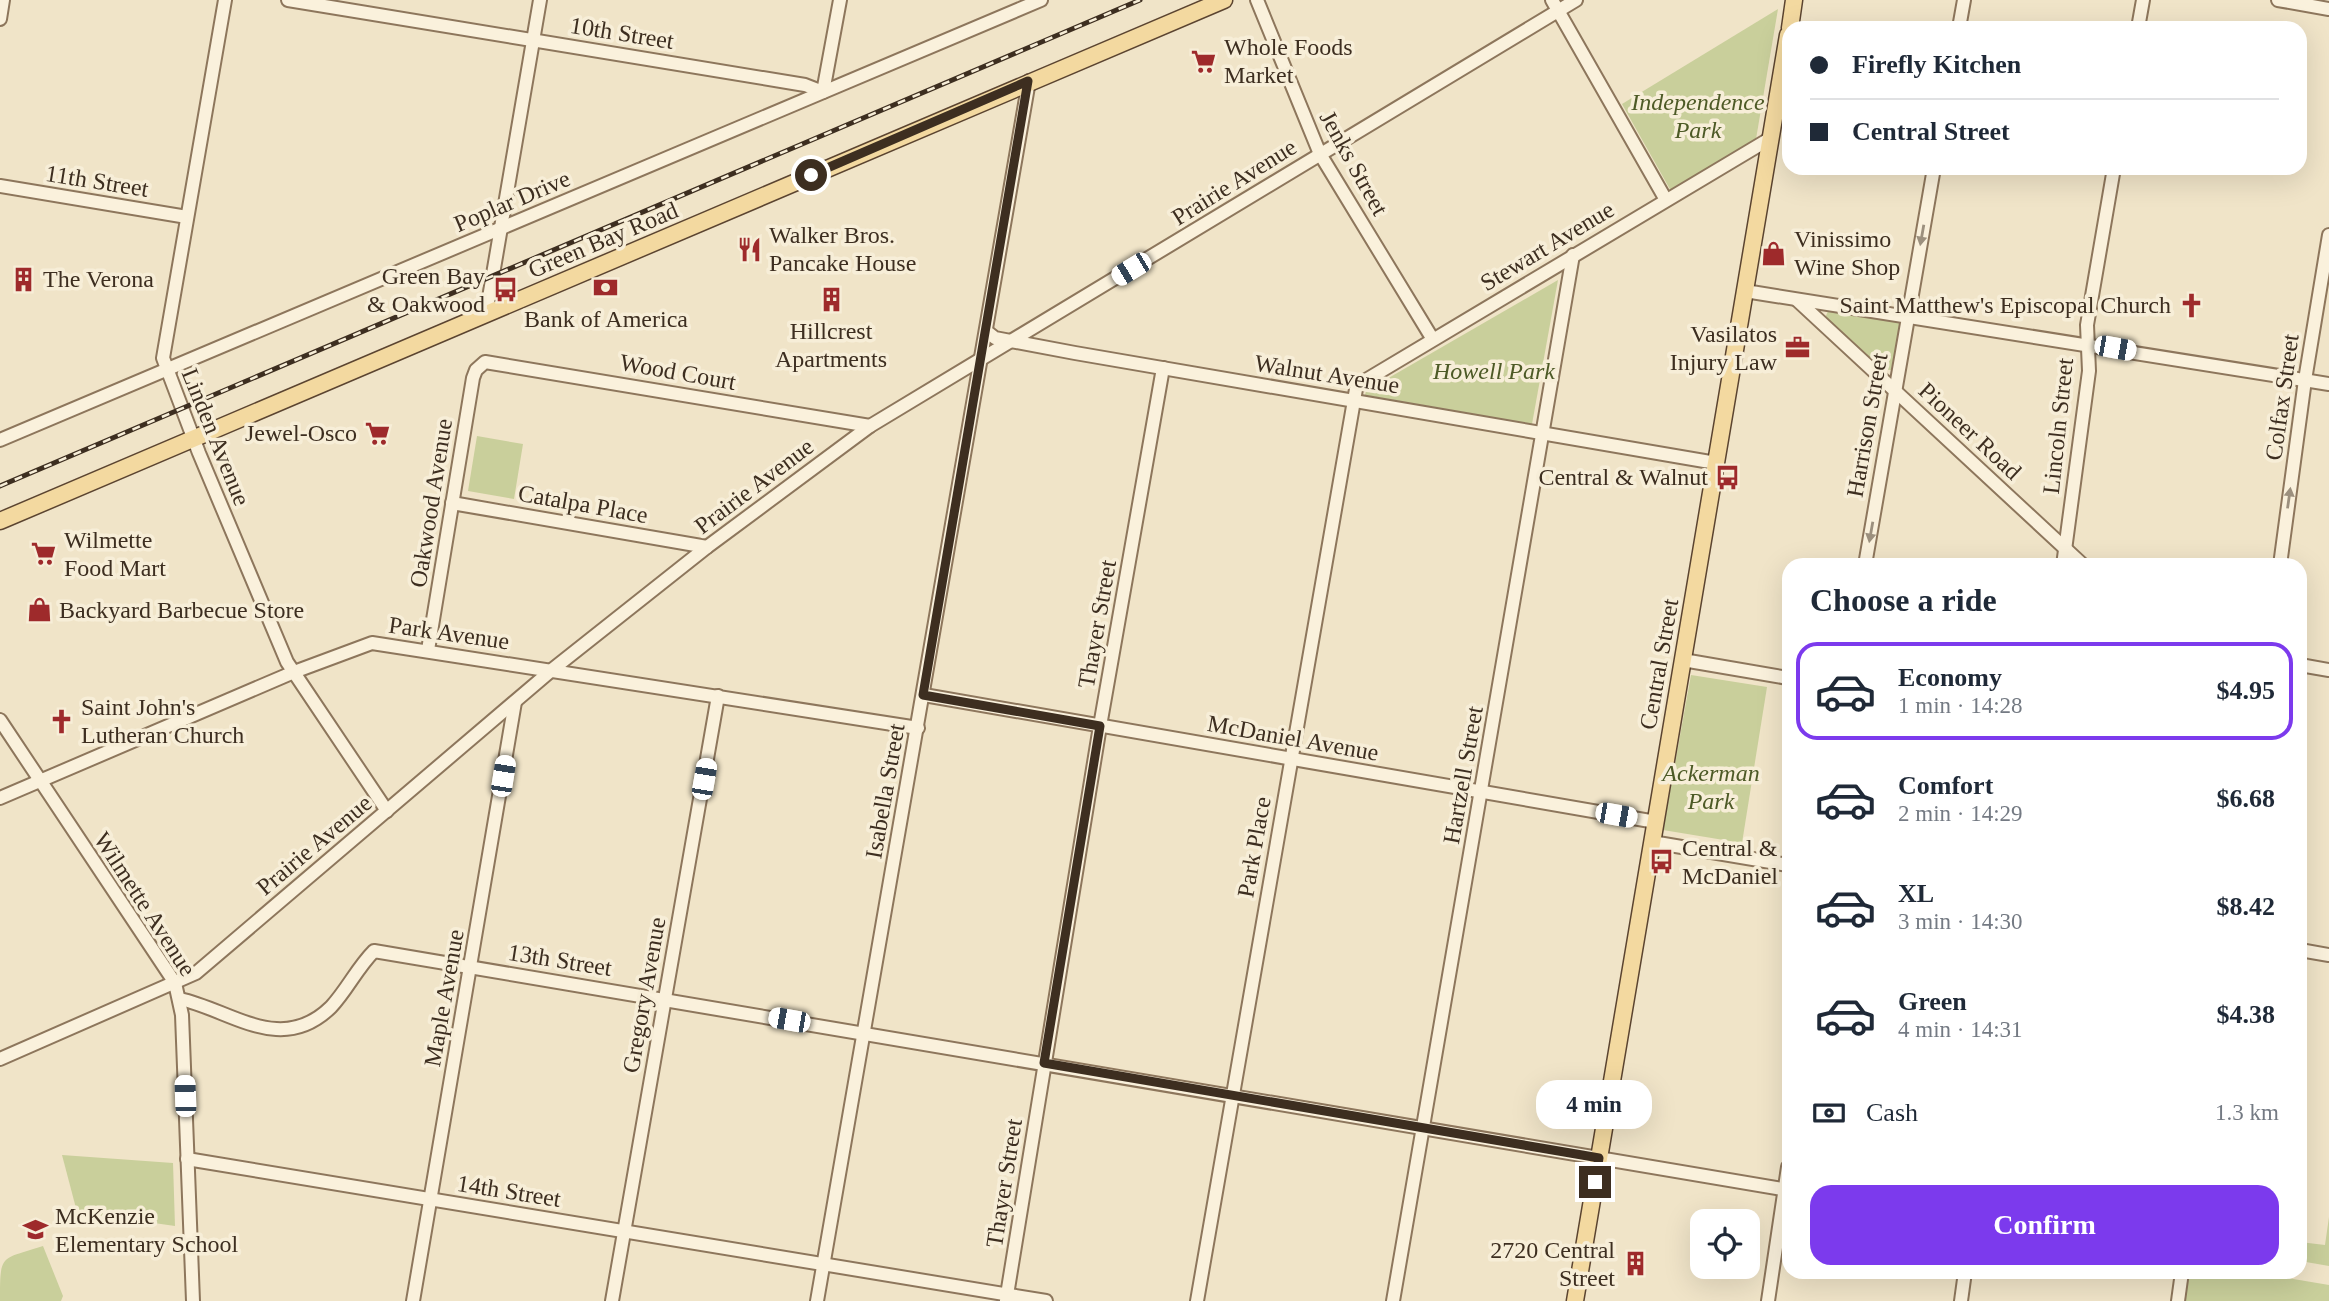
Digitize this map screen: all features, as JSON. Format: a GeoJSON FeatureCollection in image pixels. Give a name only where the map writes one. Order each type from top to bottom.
{"type":"FeatureCollection","features":[{"type":"Feature","properties":{"kind":"main road","name":"Green Bay Road"},"geometry":{"type":"LineString","coordinates":[[0,522],[486,316],[1028,81],[1224,0]]}},
{"type":"Feature","properties":{"kind":"main road"},"geometry":{"type":"LineString","coordinates":[[1791,21],[1794,0]]}},
{"type":"Feature","properties":{"kind":"main road","name":"Central Street"},"geometry":{"type":"LineString","coordinates":[[1575,1301],[1782,71]]}},
{"type":"Feature","properties":{"kind":"street"},"geometry":{"type":"LineString","coordinates":[[0,19],[3,0]]}},
{"type":"Feature","properties":{"kind":"street","name":"Linden Avenue"},"geometry":{"type":"LineString","coordinates":[[225,0],[163,358],[194,441],[294,672],[387,811]]}},
{"type":"Feature","properties":{"kind":"street","name":"10th Street"},"geometry":{"type":"LineString","coordinates":[[288,0],[805,85],[823,92]]}},
{"type":"Feature","properties":{"kind":"street"},"geometry":{"type":"LineString","coordinates":[[486,316],[540,0]]}},
{"type":"Feature","properties":{"kind":"street"},"geometry":{"type":"LineString","coordinates":[[823,92],[840,0]]}},
{"type":"Feature","properties":{"kind":"street","name":"Poplar Drive"},"geometry":{"type":"LineString","coordinates":[[0,440],[1041,0]]}},
{"type":"Feature","properties":{"kind":"street","name":"Jenks Street"},"geometry":{"type":"LineString","coordinates":[[1257,0],[1320,154],[1432,338]]}},
{"type":"Feature","properties":{"kind":"street","name":"Prairie Avenue"},"geometry":{"type":"LineString","coordinates":[[0,1059],[196,972],[554,670],[707,547],[870,426],[1320,154],[1555,6],[1576,0]]}},
{"type":"Feature","properties":{"kind":"street"},"geometry":{"type":"LineString","coordinates":[[1960,21],[1964,0]]}},
{"type":"Feature","properties":{"kind":"street"},"geometry":{"type":"LineString","coordinates":[[2139,21],[2143,0]]}},
{"type":"Feature","properties":{"kind":"street"},"geometry":{"type":"LineString","coordinates":[[2278,0],[2329,9]]}},
{"type":"Feature","properties":{"kind":"street"},"geometry":{"type":"LineString","coordinates":[[1555,6],[1666,200]]}},
{"type":"Feature","properties":{"kind":"street","name":"Isabella Street"},"geometry":{"type":"LineString","coordinates":[[817,1301],[1028,81]]}},
{"type":"Feature","properties":{"kind":"street","name":"Stewart Avenue"},"geometry":{"type":"LineString","coordinates":[[1353,399],[1361,383],[1432,338],[1771,138]]}},
{"type":"Feature","properties":{"kind":"street","name":"Harrison Street"},"geometry":{"type":"LineString","coordinates":[[1866,558],[1933,175]]}},
{"type":"Feature","properties":{"kind":"street","name":"Lincoln Street"},"geometry":{"type":"LineString","coordinates":[[2064,558],[2090,371],[2087,325],[2113,175]]}},
{"type":"Feature","properties":{"kind":"street","name":"11th Street"},"geometry":{"type":"LineString","coordinates":[[0,186],[187,217]]}},
{"type":"Feature","properties":{"kind":"street","name":"Colfax Street"},"geometry":{"type":"LineString","coordinates":[[2281,558],[2305,380],[2329,235]]}},
{"type":"Feature","properties":{"kind":"street","name":"Hartzell Street"},"geometry":{"type":"LineString","coordinates":[[1393,1301],[1545,433],[1573,255]]}},
{"type":"Feature","properties":{"kind":"street"},"geometry":{"type":"LineString","coordinates":[[1745,291],[2088,343],[2329,384]]}},
{"type":"Feature","properties":{"kind":"street","name":"Pioneer Road"},"geometry":{"type":"LineString","coordinates":[[1797,300],[1895,388],[2075,558]]}},
{"type":"Feature","properties":{"kind":"street","name":"Walnut Avenue"},"geometry":{"type":"LineString","coordinates":[[986,331],[995,338],[1716,463]]}},
{"type":"Feature","properties":{"kind":"street","name":"Wood Court"},"geometry":{"type":"LineString","coordinates":[[480,365],[492,362],[870,426]]}},
{"type":"Feature","properties":{"kind":"street","name":"Oakwood Avenue"},"geometry":{"type":"LineString","coordinates":[[428,650],[473,378],[480,365]]}},
{"type":"Feature","properties":{"kind":"street","name":"Thayer Street"},"geometry":{"type":"LineString","coordinates":[[1006,1298],[1100,726],[1163,368]]}},
{"type":"Feature","properties":{"kind":"street","name":"Park Place"},"geometry":{"type":"LineString","coordinates":[[1197,1301],[1353,399]]}},
{"type":"Feature","properties":{"kind":"street","name":"Catalpa Place"},"geometry":{"type":"LineString","coordinates":[[452,503],[707,547]]}},
{"type":"Feature","properties":{"kind":"street","name":"Park Avenue"},"geometry":{"type":"LineString","coordinates":[[0,798],[294,672],[372,643],[918,727]]}},
{"type":"Feature","properties":{"kind":"street"},"geometry":{"type":"LineString","coordinates":[[1683,660],[1782,677]]}},
{"type":"Feature","properties":{"kind":"street"},"geometry":{"type":"LineString","coordinates":[[2307,666],[2329,670]]}},
{"type":"Feature","properties":{"kind":"street","name":"McDaniel Avenue"},"geometry":{"type":"LineString","coordinates":[[923,695],[1656,822]]}},
{"type":"Feature","properties":{"kind":"street","name":"Gregory Avenue"},"geometry":{"type":"LineString","coordinates":[[612,1301],[718,696]]}},
{"type":"Feature","properties":{"kind":"street","name":"Maple Avenue"},"geometry":{"type":"LineString","coordinates":[[413,1301],[515,702]]}},
{"type":"Feature","properties":{"kind":"street","name":"Wilmette Avenue"},"geometry":{"type":"LineString","coordinates":[[0,720],[176,983],[180,999],[192,1301]]}},
{"type":"Feature","properties":{"kind":"street"},"geometry":{"type":"LineString","coordinates":[[1652,842],[1782,863]]}},
{"type":"Feature","properties":{"kind":"street","name":"13th Street"},"geometry":{"type":"LineString","coordinates":[[180,999],[256,1027],[296,1026],[309,1022],[330,1007],[374,951],[1782,1189]]}},
{"type":"Feature","properties":{"kind":"street"},"geometry":{"type":"LineString","coordinates":[[2307,951],[2329,955]]}},
{"type":"Feature","properties":{"kind":"street","name":"14th Street"},"geometry":{"type":"LineString","coordinates":[[187,1159],[823,1264],[1006,1298],[1046,1301]]}},
{"type":"Feature","properties":{"kind":"street"},"geometry":{"type":"LineString","coordinates":[[1768,1301],[1782,1219]]}},
{"type":"Feature","properties":{"kind":"street"},"geometry":{"type":"LineString","coordinates":[[1961,1301],[1964,1279]]}},
{"type":"Feature","properties":{"kind":"street"},"geometry":{"type":"LineString","coordinates":[[2178,1301],[2181,1279]]}},
{"type":"Feature","properties":{"kind":"green space","name":"Independence Park"},"geometry":{"type":"Polygon","coordinates":[[[1778,9],[1756,139],[1671,191],[1622,104],[1778,9]]]}},
{"type":"Feature","properties":{"kind":"green space","name":"Howell Park"},"geometry":{"type":"Polygon","coordinates":[[[1558,280],[1532,424],[1365,395],[1366,391],[1558,280]]]}},
{"type":"Feature","properties":{"kind":"green space"},"geometry":{"type":"Polygon","coordinates":[[[1829,309],[1901,321],[1891,370],[1880,369],[1829,323],[1825,318],[1829,309]]]}},
{"type":"Feature","properties":{"kind":"green space"},"geometry":{"type":"Polygon","coordinates":[[[477,436],[523,444],[514,499],[468,491],[477,436]]]}},
{"type":"Feature","properties":{"kind":"green space","name":"Ackerman Park"},"geometry":{"type":"Polygon","coordinates":[[[1691,675],[1767,687],[1742,843],[1663,830],[1691,675]]]}},
{"type":"Feature","properties":{"kind":"green space"},"geometry":{"type":"Polygon","coordinates":[[[62,1155],[173,1163],[175,1226],[77,1212],[62,1155]]]}},
{"type":"Feature","properties":{"kind":"green space"},"geometry":{"type":"Polygon","coordinates":[[[2329,1217],[2329,1266],[2307,1262],[2307,1243],[2325,1245],[2329,1217]]]}},
{"type":"Feature","properties":{"kind":"green space"},"geometry":{"type":"Polygon","coordinates":[[[43,1246],[63,1296],[61,1301],[0,1301],[2,1266],[5,1261],[43,1246]]]}},
{"type":"Feature","properties":{"kind":"green space"},"geometry":{"type":"Polygon","coordinates":[[[2187,1279],[2293,1279],[2329,1285],[2329,1301],[2184,1301],[2187,1279]]]}},
{"type":"Feature","properties":{"kind":"railway"},"geometry":{"type":"LineString","coordinates":[[0,486],[1140,0]]}},
{"type":"Feature","properties":{"kind":"place","name":"Whole Foods Market"},"geometry":{"type":"Point","coordinates":[1204,61]}},
{"type":"Feature","properties":{"kind":"place","name":"Walker Bros. Pancake House"},"geometry":{"type":"Point","coordinates":[749,249]}},
{"type":"Feature","properties":{"kind":"place","name":"Vinissimo Wine Shop"},"geometry":{"type":"Point","coordinates":[1774,253]}},
{"type":"Feature","properties":{"kind":"place","name":"The Verona"},"geometry":{"type":"Point","coordinates":[23,279]}},
{"type":"Feature","properties":{"kind":"place","name":"Bank of America"},"geometry":{"type":"Point","coordinates":[606,288]}},
{"type":"Feature","properties":{"kind":"place","name":"Green Bay & Oakwood"},"geometry":{"type":"Point","coordinates":[505,290]}},
{"type":"Feature","properties":{"kind":"place","name":"Hillcrest Apartments"},"geometry":{"type":"Point","coordinates":[831,300]}},
{"type":"Feature","properties":{"kind":"place","name":"Saint Matthew's Episcopal Church"},"geometry":{"type":"Point","coordinates":[2191,305]}},
{"type":"Feature","properties":{"kind":"place","name":"Vasilatos Injury Law"},"geometry":{"type":"Point","coordinates":[1797,348]}},
{"type":"Feature","properties":{"kind":"place","name":"Jewel-Osco"},"geometry":{"type":"Point","coordinates":[377,433]}},
{"type":"Feature","properties":{"kind":"place","name":"Central & Walnut"},"geometry":{"type":"Point","coordinates":[1728,477]}},
{"type":"Feature","properties":{"kind":"place","name":"Wilmette Food Mart"},"geometry":{"type":"Point","coordinates":[44,554]}},
{"type":"Feature","properties":{"kind":"place","name":"Backyard Barbecue Store"},"geometry":{"type":"Point","coordinates":[39,610]}},
{"type":"Feature","properties":{"kind":"place","name":"Saint John's Lutheran Church"},"geometry":{"type":"Point","coordinates":[61,721]}},
{"type":"Feature","properties":{"kind":"place","name":"Central & McDaniel"},"geometry":{"type":"Point","coordinates":[1662,862]}},
{"type":"Feature","properties":{"kind":"place","name":"McKenzie Elementary School"},"geometry":{"type":"Point","coordinates":[35,1230]}},
{"type":"Feature","properties":{"kind":"place","name":"2720 Central Street"},"geometry":{"type":"Point","coordinates":[1635,1264]}},
{"type":"Feature","properties":{"kind":"route"},"geometry":{"type":"LineString","coordinates":[[811,175],[1028,81],[923,695],[1100,726],[1044,1063],[1599,1158],[1595,1182]]}}]}
